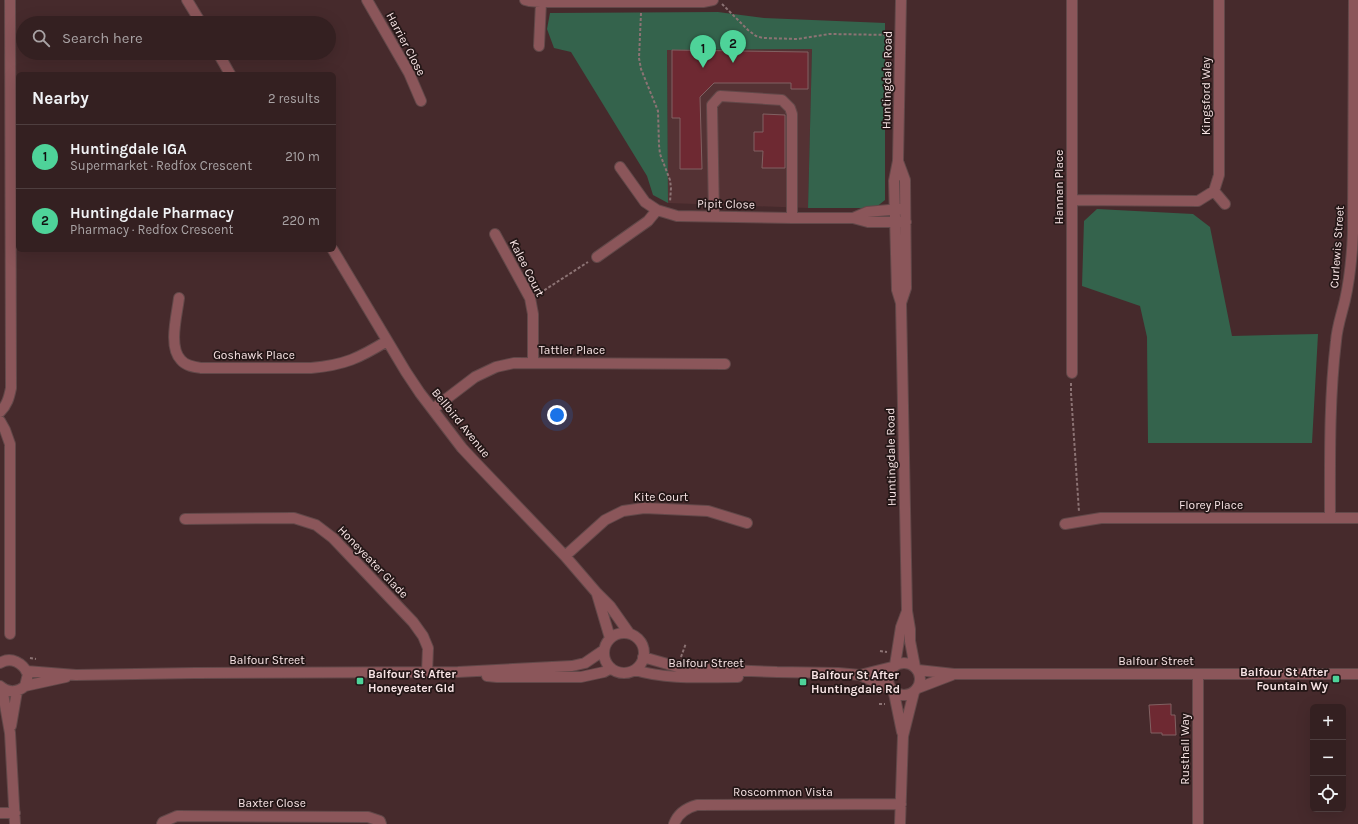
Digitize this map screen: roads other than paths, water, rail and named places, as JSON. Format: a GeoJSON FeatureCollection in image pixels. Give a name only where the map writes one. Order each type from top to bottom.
{"type":"FeatureCollection","features":[{"type":"Feature","properties":{"kind":"street"},"geometry":{"type":"LineString","coordinates":[[0,412],[7,404],[10,397],[11,388],[14,187],[10,0]]}},
{"type":"Feature","properties":{"kind":"street"},"geometry":{"type":"LineString","coordinates":[[187,0],[197,16]]}},
{"type":"Feature","properties":{"kind":"street","name":"Harrier Close"},"geometry":{"type":"LineString","coordinates":[[367,0],[409,73],[421,101]]}},
{"type":"Feature","properties":{"kind":"street"},"geometry":{"type":"LineString","coordinates":[[525,0],[541,2],[703,2],[713,0]]}},
{"type":"Feature","properties":{"kind":"street","name":"Huntingdale Road"},"geometry":{"type":"LineString","coordinates":[[901,0],[898,161],[894,181],[895,210],[900,222],[906,288],[901,303],[907,611],[910,641],[916,669]]}},
{"type":"Feature","properties":{"kind":"street","name":"Hannan Place"},"geometry":{"type":"LineString","coordinates":[[1072,0],[1072,373]]}},
{"type":"Feature","properties":{"kind":"street","name":"Kingsford Way"},"geometry":{"type":"LineString","coordinates":[[1214,191],[1219,175],[1219,0]]}},
{"type":"Feature","properties":{"kind":"street","name":"Curlewis Street"},"geometry":{"type":"LineString","coordinates":[[1330,518],[1332,374],[1336,338],[1346,298],[1351,264],[1353,233],[1354,0]]}},
{"type":"Feature","properties":{"kind":"street"},"geometry":{"type":"LineString","coordinates":[[539,46],[541,2]]}},
{"type":"Feature","properties":{"kind":"street"},"geometry":{"type":"LineString","coordinates":[[222,60],[229,72]]}},
{"type":"Feature","properties":{"kind":"street"},"geometry":{"type":"LineString","coordinates":[[714,216],[712,105],[720,96],[782,100],[790,108],[792,114],[792,218]]}},
{"type":"Feature","properties":{"kind":"street","name":"Huntingdale Road"},"geometry":{"type":"LineString","coordinates":[[898,161],[905,180],[906,209],[900,222]]}},
{"type":"Feature","properties":{"kind":"street","name":"Pipit Close"},"geometry":{"type":"LineString","coordinates":[[620,167],[645,202],[657,210],[677,216],[853,218],[868,222],[900,222]]}},
{"type":"Feature","properties":{"kind":"street"},"geometry":{"type":"LineString","coordinates":[[1072,200],[1198,201],[1214,191],[1225,204]]}},
{"type":"Feature","properties":{"kind":"street","name":"Pipit Close"},"geometry":{"type":"LineString","coordinates":[[853,218],[867,212],[906,209]]}},
{"type":"Feature","properties":{"kind":"street"},"geometry":{"type":"LineString","coordinates":[[597,257],[648,221],[657,210]]}},
{"type":"Feature","properties":{"kind":"street","name":"Kalee Court"},"geometry":{"type":"LineString","coordinates":[[495,234],[530,298],[533,314],[532,362]]}},
{"type":"Feature","properties":{"kind":"street","name":"Bellbird Avenue"},"geometry":{"type":"LineString","coordinates":[[334,252],[387,341],[413,382],[433,409],[477,464],[565,556],[610,606],[629,633]]}},
{"type":"Feature","properties":{"kind":"street","name":"Goshawk Place"},"geometry":{"type":"LineString","coordinates":[[179,298],[174,339],[176,351],[181,360],[190,366],[201,368],[327,367],[353,360],[387,341]]}},
{"type":"Feature","properties":{"kind":"street","name":"Tattler Place"},"geometry":{"type":"LineString","coordinates":[[433,409],[475,377],[496,367],[514,363],[725,364]]}},
{"type":"Feature","properties":{"kind":"street"},"geometry":{"type":"LineString","coordinates":[[0,421],[6,430],[10,444],[10,634]]}},
{"type":"Feature","properties":{"kind":"street","name":"Kite Court"},"geometry":{"type":"LineString","coordinates":[[565,556],[605,520],[622,511],[644,508],[708,511],[747,523]]}},
{"type":"Feature","properties":{"kind":"street","name":"Honeyeater Glade"},"geometry":{"type":"LineString","coordinates":[[185,519],[294,518],[316,525],[333,538],[413,622],[423,636],[428,648],[427,673]]}},
{"type":"Feature","properties":{"kind":"street","name":"Florey Place"},"geometry":{"type":"LineString","coordinates":[[1065,524],[1101,518],[1358,518]]}},
{"type":"Feature","properties":{"kind":"street","name":"Bellbird Avenue"},"geometry":{"type":"LineString","coordinates":[[596,592],[610,638]]}},
{"type":"Feature","properties":{"kind":"street","name":"Huntingdale Road"},"geometry":{"type":"LineString","coordinates":[[894,666],[901,627],[907,611]]}},
{"type":"Feature","properties":{"kind":"street"},"geometry":{"type":"LineString","coordinates":[[611,668],[607,664],[604,657],[606,644],[610,638],[619,633],[629,633],[639,640],[644,651],[642,662],[635,670]]}},
{"type":"Feature","properties":{"kind":"street","name":"Balfour Street"},"geometry":{"type":"LineString","coordinates":[[26,671],[76,675],[458,672],[572,666],[585,662],[604,650]]}},
{"type":"Feature","properties":{"kind":"street","name":"Balfour Street"},"geometry":{"type":"LineString","coordinates":[[643,657],[678,667],[860,675],[894,666]]}},
{"type":"Feature","properties":{"kind":"street"},"geometry":{"type":"LineString","coordinates":[[0,663],[2,661],[13,660],[22,665],[28,674],[28,679],[21,688],[10,734]]}},
{"type":"Feature","properties":{"kind":"street"},"geometry":{"type":"LineString","coordinates":[[900,824],[903,736],[920,679],[916,669],[907,663],[894,666],[889,672],[887,678],[888,684],[892,691],[903,736]]}},
{"type":"Feature","properties":{"kind":"street","name":"Balfour Street"},"geometry":{"type":"LineString","coordinates":[[458,672],[497,677],[580,677],[597,674],[611,668],[623,673],[635,670],[650,674],[677,677],[738,676],[777,672]]}},
{"type":"Feature","properties":{"kind":"street","name":"Balfour Street"},"geometry":{"type":"LineString","coordinates":[[916,669],[954,674],[1358,674]]}},
{"type":"Feature","properties":{"kind":"street","name":"Balfour Street"},"geometry":{"type":"LineString","coordinates":[[916,690],[954,674]]}},
{"type":"Feature","properties":{"kind":"street","name":"Rusthall Way"},"geometry":{"type":"LineString","coordinates":[[1198,674],[1198,824]]}},
{"type":"Feature","properties":{"kind":"street","name":"Balfour Street"},"geometry":{"type":"LineString","coordinates":[[21,688],[76,675]]}},
{"type":"Feature","properties":{"kind":"street","name":"Balfour Street"},"geometry":{"type":"LineString","coordinates":[[860,675],[892,691]]}},
{"type":"Feature","properties":{"kind":"street"},"geometry":{"type":"LineString","coordinates":[[1,687],[9,692],[21,688]]}},
{"type":"Feature","properties":{"kind":"street"},"geometry":{"type":"LineString","coordinates":[[1,687],[10,734],[15,824]]}},
{"type":"Feature","properties":{"kind":"street"},"geometry":{"type":"LineString","coordinates":[[892,691],[904,696],[916,690]]}},
{"type":"Feature","properties":{"kind":"street","name":"Roscommon Vista"},"geometry":{"type":"LineString","coordinates":[[674,824],[680,813],[688,807],[697,805],[901,804]]}},
{"type":"Feature","properties":{"kind":"street"},"geometry":{"type":"LineString","coordinates":[[0,813],[15,813]]}},
{"type":"Feature","properties":{"kind":"street","name":"Baxter Close"},"geometry":{"type":"LineString","coordinates":[[162,824],[163,822],[177,816],[368,817],[380,822],[381,824]]}},
{"type":"Feature","properties":{"kind":"place","name":"Huntingdale Pharmacy"},"geometry":{"type":"Point","coordinates":[733,63]}},
{"type":"Feature","properties":{"kind":"place","name":"Huntingdale IGA"},"geometry":{"type":"Point","coordinates":[703,68]}},
{"type":"Feature","properties":{"kind":"place","name":"Balfour St After Fountain Wy"},"geometry":{"type":"Point","coordinates":[1336,679]}},
{"type":"Feature","properties":{"kind":"place","name":"Balfour St After Honeyeater Gld"},"geometry":{"type":"Point","coordinates":[360,681]}},
{"type":"Feature","properties":{"kind":"place","name":"Balfour St After Huntingdale Rd"},"geometry":{"type":"Point","coordinates":[803,682]}}]}
